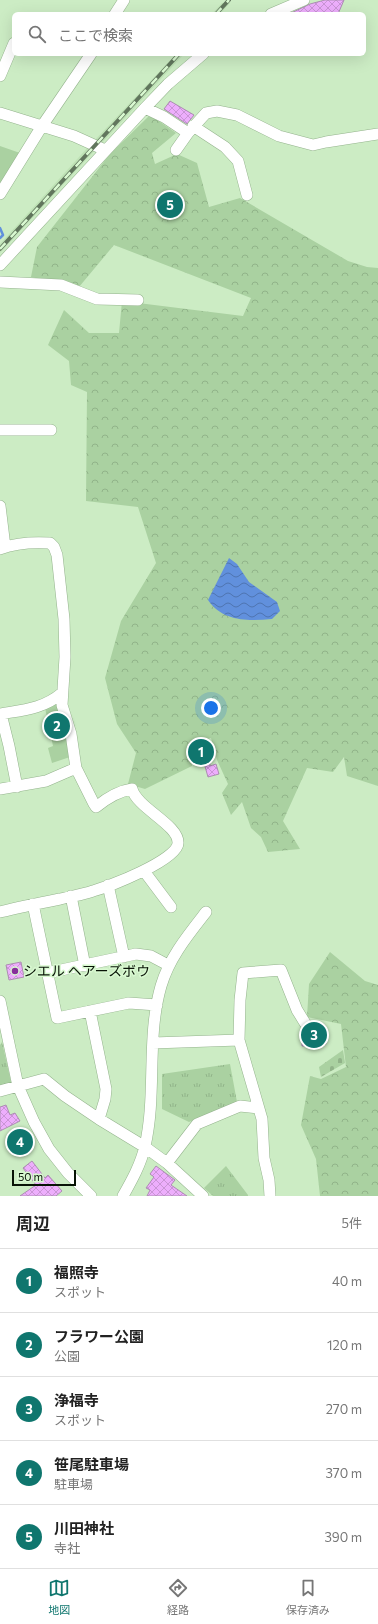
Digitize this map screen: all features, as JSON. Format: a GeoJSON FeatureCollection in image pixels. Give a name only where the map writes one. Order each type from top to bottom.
{"type":"FeatureCollection","features":[{"type":"Feature","properties":{"kind":"street"},"geometry":{"type":"LineString","coordinates":[[116,12],[124,0]]}},
{"type":"Feature","properties":{"kind":"street"},"geometry":{"type":"LineString","coordinates":[[276,12],[304,0]]}},
{"type":"Feature","properties":{"kind":"street"},"geometry":{"type":"LineString","coordinates":[[0,76],[12,48]]}},
{"type":"Feature","properties":{"kind":"street"},"geometry":{"type":"LineString","coordinates":[[0,194],[42,126],[90,56]]}},
{"type":"Feature","properties":{"kind":"street"},"geometry":{"type":"LineString","coordinates":[[0,265],[105,150],[168,84],[201,56]]}},
{"type":"Feature","properties":{"kind":"street"},"geometry":{"type":"LineString","coordinates":[[145,108],[225,147],[238,161],[247,195]]}},
{"type":"Feature","properties":{"kind":"street"},"geometry":{"type":"LineString","coordinates":[[176,150],[190,129],[206,113],[217,111],[237,115],[279,136],[313,145],[378,134]]}},
{"type":"Feature","properties":{"kind":"street"},"geometry":{"type":"LineString","coordinates":[[0,113],[74,136],[105,150]]}},
{"type":"Feature","properties":{"kind":"street"},"geometry":{"type":"LineString","coordinates":[[0,282],[61,285],[97,299],[138,300]]}},
{"type":"Feature","properties":{"kind":"street"},"geometry":{"type":"LineString","coordinates":[[0,430],[51,430]]}},
{"type":"Feature","properties":{"kind":"street"},"geometry":{"type":"LineString","coordinates":[[0,506],[2,548],[41,543],[50,543],[54,547],[58,560],[64,619],[65,657],[62,705],[71,734],[76,768],[96,807],[108,797],[124,790],[132,790],[134,795],[141,803],[150,809],[176,835],[179,844],[170,856],[144,871],[93,891],[0,912]]}},
{"type":"Feature","properties":{"kind":"street"},"geometry":{"type":"LineString","coordinates":[[17,787],[9,746],[0,714],[41,706],[52,701],[62,693]]}},
{"type":"Feature","properties":{"kind":"street"},"geometry":{"type":"LineString","coordinates":[[0,789],[46,781],[76,768]]}},
{"type":"Feature","properties":{"kind":"street"},"geometry":{"type":"LineString","coordinates":[[144,871],[171,908]]}},
{"type":"Feature","properties":{"kind":"street"},"geometry":{"type":"LineString","coordinates":[[108,885],[124,957]]}},
{"type":"Feature","properties":{"kind":"street"},"geometry":{"type":"LineString","coordinates":[[71,896],[85,966]]}},
{"type":"Feature","properties":{"kind":"street"},"geometry":{"type":"LineString","coordinates":[[33,904],[57,1018],[129,1002],[156,1005]]}},
{"type":"Feature","properties":{"kind":"street"},"geometry":{"type":"LineString","coordinates":[[123,1196],[140,1162],[145,1147],[149,1118],[156,1005],[161,986],[168,965],[182,943],[206,912]]}},
{"type":"Feature","properties":{"kind":"street"},"geometry":{"type":"LineString","coordinates":[[47,973],[144,954],[168,965]]}},
{"type":"Feature","properties":{"kind":"street"},"geometry":{"type":"LineString","coordinates":[[270,1196],[269,1180],[264,1158],[262,1119],[239,1040],[240,1000],[243,973],[281,970],[297,1010],[305,1023]]}},
{"type":"Feature","properties":{"kind":"street"},"geometry":{"type":"LineString","coordinates":[[0,1001],[18,1086],[34,1122],[49,1149],[68,1173],[91,1196]]}},
{"type":"Feature","properties":{"kind":"street"},"geometry":{"type":"LineString","coordinates":[[90,1011],[106,1089],[105,1099],[99,1119]]}},
{"type":"Feature","properties":{"kind":"street"},"geometry":{"type":"LineString","coordinates":[[154,1043],[239,1040]]}},
{"type":"Feature","properties":{"kind":"street"},"geometry":{"type":"LineString","coordinates":[[0,1091],[44,1079],[65,1096],[145,1147],[167,1163],[203,1196]]}},
{"type":"Feature","properties":{"kind":"street"},"geometry":{"type":"LineString","coordinates":[[167,1163],[197,1124],[240,1106],[258,1108]]}},
{"type":"Feature","properties":{"kind":"shaded area"},"geometry":{"type":"Polygon","coordinates":[[[222,3],[230,3],[222,12],[214,12],[222,3]]]}},
{"type":"Feature","properties":{"kind":"shaded area"},"geometry":{"type":"Polygon","coordinates":[[[174,56],[182,56],[101,144],[94,141],[174,56]]]}},
{"type":"Feature","properties":{"kind":"shaded area"},"geometry":{"type":"Polygon","coordinates":[[[89,146],[96,149],[0,253],[0,244],[89,146]]]}},
{"type":"Feature","properties":{"kind":"green space"},"geometry":{"type":"Polygon","coordinates":[[[150,115],[176,133],[152,153],[155,164],[177,154],[197,163],[209,207],[240,198],[348,261],[367,267],[378,268],[378,786],[347,776],[344,757],[333,772],[307,768],[283,821],[300,849],[268,852],[261,837],[251,828],[242,802],[231,815],[222,793],[228,784],[217,760],[211,738],[189,745],[192,766],[145,789],[128,784],[136,753],[117,724],[105,678],[121,621],[156,563],[138,507],[86,501],[87,392],[71,385],[69,361],[48,345],[64,310],[89,333],[119,333],[122,301],[243,316],[251,298],[114,245],[79,287],[31,277],[37,247],[110,154],[150,115]]]}},
{"type":"Feature","properties":{"kind":"green space"},"geometry":{"type":"Polygon","coordinates":[[[0,146],[20,153],[0,183],[0,146]]]}},
{"type":"Feature","properties":{"kind":"green space"},"geometry":{"type":"Polygon","coordinates":[[[58,699],[73,756],[52,763],[48,748],[53,746],[45,708],[58,699]]]}},
{"type":"Feature","properties":{"kind":"green space"},"geometry":{"type":"Polygon","coordinates":[[[330,952],[365,981],[378,985],[378,1196],[320,1196],[316,1159],[301,1125],[310,1076],[321,1079],[346,1067],[341,1024],[307,1017],[309,984],[330,952]]]}},
{"type":"Feature","properties":{"kind":"green space"},"geometry":{"type":"Polygon","coordinates":[[[2,1042],[11,1082],[0,1087],[0,1045],[2,1042]]]}},
{"type":"Feature","properties":{"kind":"green space"},"geometry":{"type":"Polygon","coordinates":[[[343,1050],[345,1063],[321,1077],[319,1067],[343,1050]]]}},
{"type":"Feature","properties":{"kind":"green space"},"geometry":{"type":"Polygon","coordinates":[[[230,1064],[237,1102],[189,1122],[162,1109],[162,1074],[230,1064]]]}},
{"type":"Feature","properties":{"kind":"green space"},"geometry":{"type":"Polygon","coordinates":[[[226,1166],[248,1196],[213,1196],[204,1188],[226,1166]]]}},
{"type":"Feature","properties":{"kind":"water"},"geometry":{"type":"Polygon","coordinates":[[[229,558],[237,564],[249,582],[277,602],[280,611],[272,619],[245,620],[229,616],[221,613],[208,600],[229,558]]]}},
{"type":"Feature","properties":{"kind":"building"},"geometry":{"type":"Polygon","coordinates":[[[325,0],[344,0],[339,12],[293,12],[310,4],[325,0]]]}},
{"type":"Feature","properties":{"kind":"building"},"geometry":{"type":"Polygon","coordinates":[[[170,101],[194,115],[187,124],[164,109],[170,101]]]}},
{"type":"Feature","properties":{"kind":"building"},"geometry":{"type":"Polygon","coordinates":[[[208,742],[210,766],[216,764],[219,774],[208,777],[202,756],[193,757],[192,748],[200,747],[200,743],[208,742]]]}},
{"type":"Feature","properties":{"kind":"building","name":"シエル ヘアーズボウ"},"geometry":{"type":"Polygon","coordinates":[[[21,962],[24,977],[9,980],[6,965],[21,962]]]}},
{"type":"Feature","properties":{"kind":"building"},"geometry":{"type":"Polygon","coordinates":[[[325,1029],[326,1044],[302,1046],[302,1030],[325,1029]]]}},
{"type":"Feature","properties":{"kind":"building"},"geometry":{"type":"Polygon","coordinates":[[[6,1105],[10,1115],[15,1113],[20,1121],[0,1131],[0,1107],[6,1105]]]}},
{"type":"Feature","properties":{"kind":"building"},"geometry":{"type":"Polygon","coordinates":[[[32,1161],[45,1178],[48,1175],[62,1191],[56,1196],[20,1196],[36,1185],[23,1168],[32,1161]]]}},
{"type":"Feature","properties":{"kind":"building"},"geometry":{"type":"Polygon","coordinates":[[[156,1166],[175,1180],[171,1185],[187,1196],[147,1196],[150,1190],[146,1188],[154,1177],[150,1174],[156,1166]]]}},
{"type":"Feature","properties":{"kind":"waterway"},"geometry":{"type":"LineString","coordinates":[[0,228],[3,235],[0,238]]}},
{"type":"Feature","properties":{"kind":"railway"},"geometry":{"type":"LineString","coordinates":[[218,12],[229,0]]}},
{"type":"Feature","properties":{"kind":"railway"},"geometry":{"type":"LineString","coordinates":[[0,249],[177,56]]}},
{"type":"Feature","properties":{"kind":"place","name":"川田神社"},"geometry":{"type":"Point","coordinates":[170,205]}},
{"type":"Feature","properties":{"kind":"place","name":"フラワー公園"},"geometry":{"type":"Point","coordinates":[57,726]}},
{"type":"Feature","properties":{"kind":"place","name":"福照寺"},"geometry":{"type":"Point","coordinates":[201,752]}},
{"type":"Feature","properties":{"kind":"place","name":"シエル ヘアーズボウ"},"geometry":{"type":"Point","coordinates":[15,971]}},
{"type":"Feature","properties":{"kind":"place","name":"浄福寺"},"geometry":{"type":"Point","coordinates":[314,1035]}},
{"type":"Feature","properties":{"kind":"place","name":"笹尾駐車場"},"geometry":{"type":"Point","coordinates":[20,1142]}}]}
